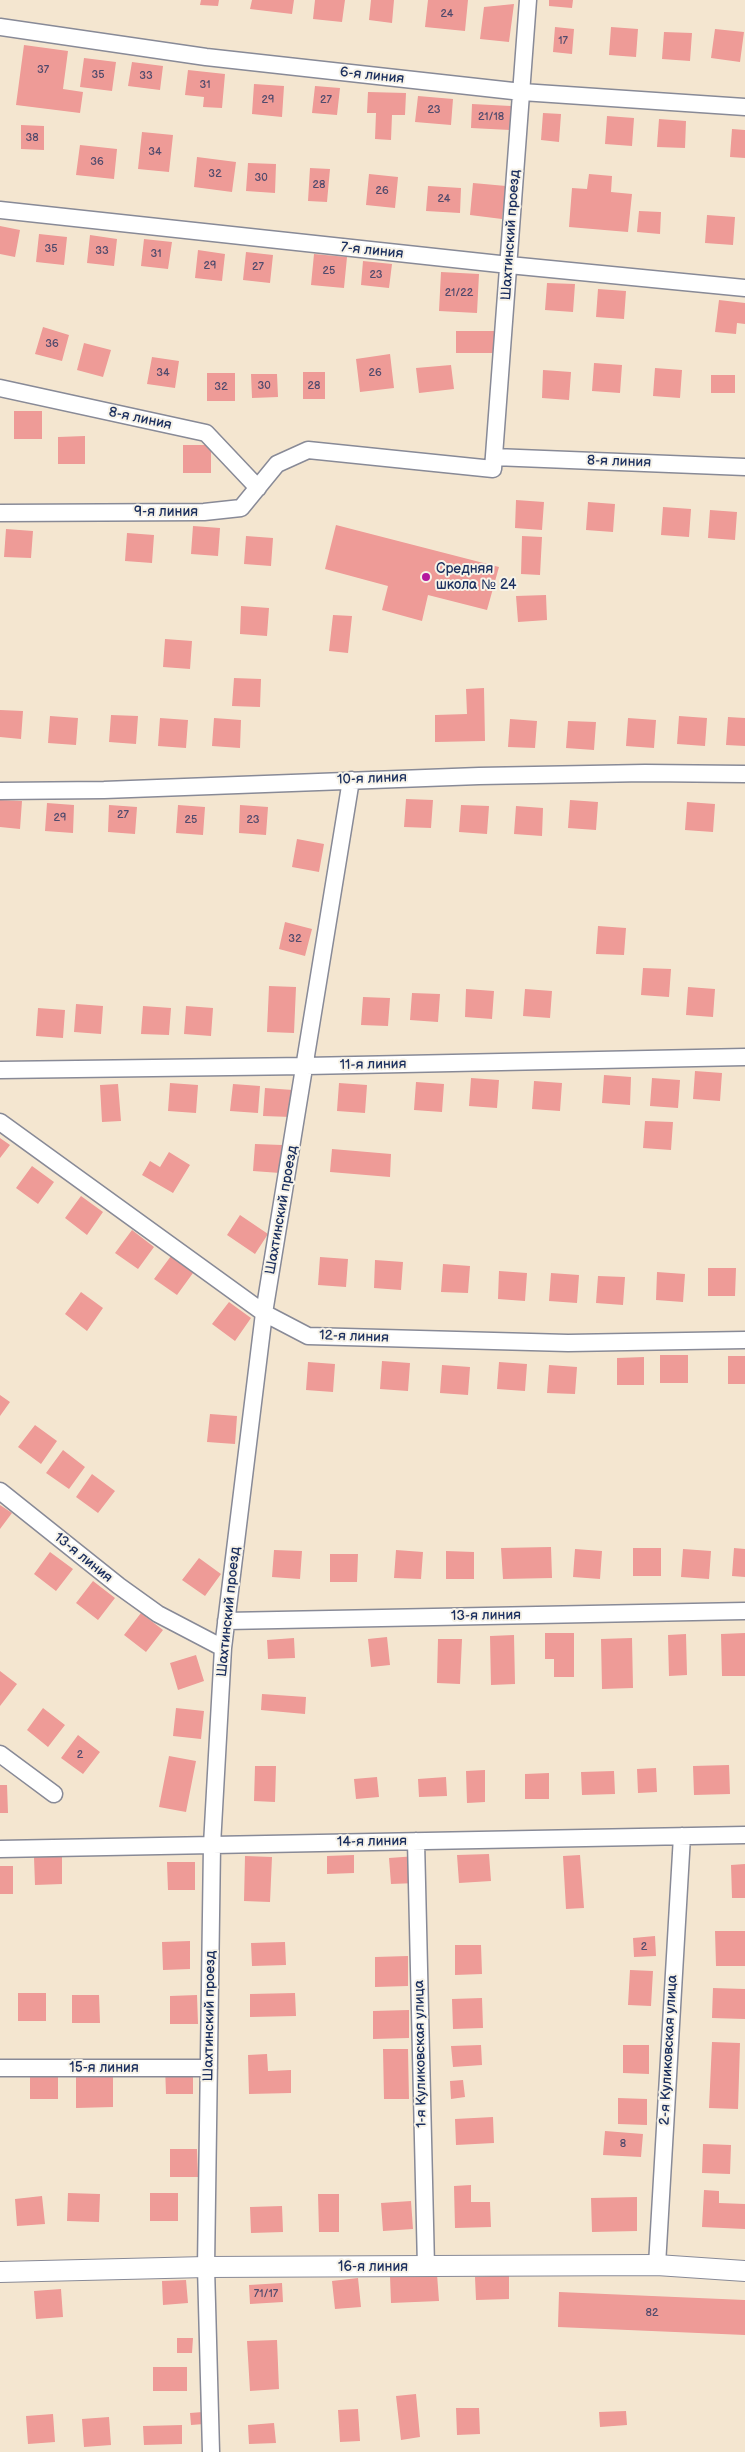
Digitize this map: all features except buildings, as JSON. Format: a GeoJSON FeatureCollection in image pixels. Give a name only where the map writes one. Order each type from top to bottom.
{"type":"FeatureCollection","features":[{"type":"Feature","properties":{"kind":"street","name":"Шахтинский проезд"},"geometry":{"type":"LineString","coordinates":[[493,463],[528,0]]}},
{"type":"Feature","properties":{"kind":"street","name":"6-я линия"},"geometry":{"type":"LineString","coordinates":[[0,27],[206,57],[522,92],[745,108]]}},
{"type":"Feature","properties":{"kind":"street","name":"7-я линия"},"geometry":{"type":"LineString","coordinates":[[0,210],[509,265],[745,288]]}},
{"type":"Feature","properties":{"kind":"street","name":"8-я линия"},"geometry":{"type":"LineString","coordinates":[[0,388],[206,433],[258,488]]}},
{"type":"Feature","properties":{"kind":"street","name":"8-я линия"},"geometry":{"type":"LineString","coordinates":[[308,450],[493,463],[745,467]]}},
{"type":"Feature","properties":{"kind":"street","name":"9-я линия"},"geometry":{"type":"LineString","coordinates":[[0,513],[213,511],[241,508],[277,464],[308,450]]}},
{"type":"Feature","properties":{"kind":"street","name":"10-я линия"},"geometry":{"type":"LineString","coordinates":[[0,791],[104,790],[351,780],[645,773],[745,774]]}},
{"type":"Feature","properties":{"kind":"street","name":"Шахтинский проезд"},"geometry":{"type":"LineString","coordinates":[[211,2452],[206,2267],[212,1845],[223,1648],[264,1313],[306,1066],[351,780]]}},
{"type":"Feature","properties":{"kind":"street","name":"11-я линия"},"geometry":{"type":"LineString","coordinates":[[0,1070],[745,1057]]}},
{"type":"Feature","properties":{"kind":"street","name":"12-я линия"},"geometry":{"type":"LineString","coordinates":[[0,1122],[264,1313],[308,1336],[568,1343],[745,1340]]}},
{"type":"Feature","properties":{"kind":"street","name":"13-я линия"},"geometry":{"type":"LineString","coordinates":[[0,1491],[119,1586],[158,1614],[223,1648]]}},
{"type":"Feature","properties":{"kind":"street","name":"13-я линия"},"geometry":{"type":"LineString","coordinates":[[226,1621],[745,1611]]}},
{"type":"Feature","properties":{"kind":"street"},"geometry":{"type":"LineString","coordinates":[[0,1754],[54,1794]]}},
{"type":"Feature","properties":{"kind":"street","name":"14-я линия"},"geometry":{"type":"LineString","coordinates":[[0,1849],[745,1835]]}},
{"type":"Feature","properties":{"kind":"street","name":"2-я Куликовская улица"},"geometry":{"type":"LineString","coordinates":[[657,2265],[682,1836]]}},
{"type":"Feature","properties":{"kind":"street","name":"1-я Куликовская улица"},"geometry":{"type":"LineString","coordinates":[[416,1841],[426,2267]]}},
{"type":"Feature","properties":{"kind":"street","name":"15-я линия"},"geometry":{"type":"LineString","coordinates":[[0,2068],[209,2068]]}},
{"type":"Feature","properties":{"kind":"street","name":"16-я линия"},"geometry":{"type":"LineString","coordinates":[[0,2272],[206,2267],[657,2265],[745,2271]]}},
{"type":"Feature","properties":{"kind":"place","name":"Средняя школа № 24"},"geometry":{"type":"Point","coordinates":[426,577]}}]}
